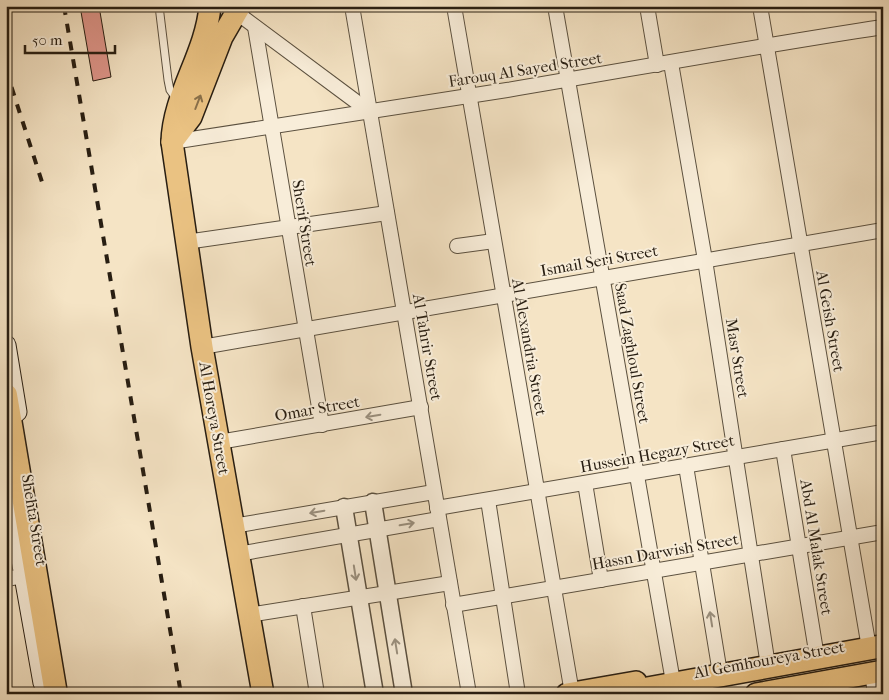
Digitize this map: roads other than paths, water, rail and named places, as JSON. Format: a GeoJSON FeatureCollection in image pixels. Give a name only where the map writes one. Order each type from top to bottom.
{"type":"FeatureCollection","features":[{"type":"Feature","properties":{"kind":"highway"},"geometry":{"type":"LineString","coordinates":[[6,395],[56,694]]}},
{"type":"Feature","properties":{"kind":"highway","name":"Al Gemhoureya Street"},"geometry":{"type":"LineString","coordinates":[[617,694],[878,642]]}},
{"type":"Feature","properties":{"kind":"highway","name":"Al Gemhoureya Street"},"geometry":{"type":"LineString","coordinates":[[694,694],[879,668]]}},
{"type":"Feature","properties":{"kind":"main road","name":"Al Horeya Street"},"geometry":{"type":"LineString","coordinates":[[208,9],[204,35],[172,129],[172,142],[202,347],[263,694]]}},
{"type":"Feature","properties":{"kind":"main road"},"geometry":{"type":"LineString","coordinates":[[172,142],[191,117],[222,37],[239,10]]}},
{"type":"Feature","properties":{"kind":"main road","name":"Shehta Street"},"geometry":{"type":"LineString","coordinates":[[6,345],[66,694]]}},
{"type":"Feature","properties":{"kind":"main road","name":"Shehta Street"},"geometry":{"type":"LineString","coordinates":[[6,475],[15,577],[45,694]]}},
{"type":"Feature","properties":{"kind":"main road","name":"Al Gemhoureya Street"},"geometry":{"type":"LineString","coordinates":[[570,693],[878,642]]}},
{"type":"Feature","properties":{"kind":"main road","name":"Al Gemhoureya Street"},"geometry":{"type":"LineString","coordinates":[[767,693],[824,688],[879,668]]}},
{"type":"Feature","properties":{"kind":"street","name":"Al Tahrir Street"},"geometry":{"type":"LineString","coordinates":[[352,6],[469,694]]}},
{"type":"Feature","properties":{"kind":"street","name":"Al Alexandria Street"},"geometry":{"type":"LineString","coordinates":[[454,6],[554,588],[570,693]]}},
{"type":"Feature","properties":{"kind":"street","name":"Saad Zaghloul Street"},"geometry":{"type":"LineString","coordinates":[[555,6],[672,676]]}},
{"type":"Feature","properties":{"kind":"street","name":"Masr Street"},"geometry":{"type":"LineString","coordinates":[[647,6],[664,64],[705,260],[767,659]]}},
{"type":"Feature","properties":{"kind":"street","name":"Al Geish Street"},"geometry":{"type":"LineString","coordinates":[[760,6],[851,538],[878,642]]}},
{"type":"Feature","properties":{"kind":"street"},"geometry":{"type":"LineString","coordinates":[[239,10],[255,27],[370,112]]}},
{"type":"Feature","properties":{"kind":"street","name":"Sherif Street"},"geometry":{"type":"LineString","coordinates":[[255,27],[322,425]]}},
{"type":"Feature","properties":{"kind":"street","name":"Farouq Al Sayed Street"},"geometry":{"type":"LineString","coordinates":[[172,142],[568,80],[883,27]]}},
{"type":"Feature","properties":{"kind":"street"},"geometry":{"type":"LineString","coordinates":[[186,242],[387,213]]}},
{"type":"Feature","properties":{"kind":"street","name":"Ismail Seri Street"},"geometry":{"type":"LineString","coordinates":[[202,347],[883,230]]}},
{"type":"Feature","properties":{"kind":"street"},"geometry":{"type":"LineString","coordinates":[[457,246],[494,241]]}},
{"type":"Feature","properties":{"kind":"street","name":"Omar Street"},"geometry":{"type":"LineString","coordinates":[[219,442],[421,408]]}},
{"type":"Feature","properties":{"kind":"street","name":"Hussein Hegazy Street"},"geometry":{"type":"LineString","coordinates":[[238,554],[378,529],[488,500],[883,432]]}},
{"type":"Feature","properties":{"kind":"street","name":"Abd Al Malak Street"},"geometry":{"type":"LineString","coordinates":[[783,449],[816,651]]}},
{"type":"Feature","properties":{"kind":"street"},"geometry":{"type":"LineString","coordinates":[[686,466],[719,667]]}},
{"type":"Feature","properties":{"kind":"street"},"geometry":{"type":"LineString","coordinates":[[585,483],[601,580]]}},
{"type":"Feature","properties":{"kind":"street"},"geometry":{"type":"LineString","coordinates":[[233,526],[434,492]]}},
{"type":"Feature","properties":{"kind":"street"},"geometry":{"type":"LineString","coordinates":[[488,500],[518,694]]}},
{"type":"Feature","properties":{"kind":"street"},"geometry":{"type":"LineString","coordinates":[[373,502],[404,694]]}},
{"type":"Feature","properties":{"kind":"street"},"geometry":{"type":"LineString","coordinates":[[344,507],[375,694]]}},
{"type":"Feature","properties":{"kind":"street","name":"Hassn Darwish Street"},"geometry":{"type":"LineString","coordinates":[[454,605],[883,532]]}},
{"type":"Feature","properties":{"kind":"street"},"geometry":{"type":"LineString","coordinates":[[249,615],[450,583]]}},
{"type":"Feature","properties":{"kind":"street"},"geometry":{"type":"LineString","coordinates":[[303,606],[317,694]]}},
{"type":"Feature","properties":{"kind":"street"},"geometry":{"type":"LineString","coordinates":[[875,694],[879,668]]}},
{"type":"Feature","properties":{"kind":"lane"},"geometry":{"type":"LineString","coordinates":[[159,6],[170,90],[180,103]]}},
{"type":"Feature","properties":{"kind":"railway"},"geometry":{"type":"LineString","coordinates":[[64,6],[181,694]]}},
{"type":"Feature","properties":{"kind":"railway"},"geometry":{"type":"LineString","coordinates":[[6,70],[42,182]]}}]}
